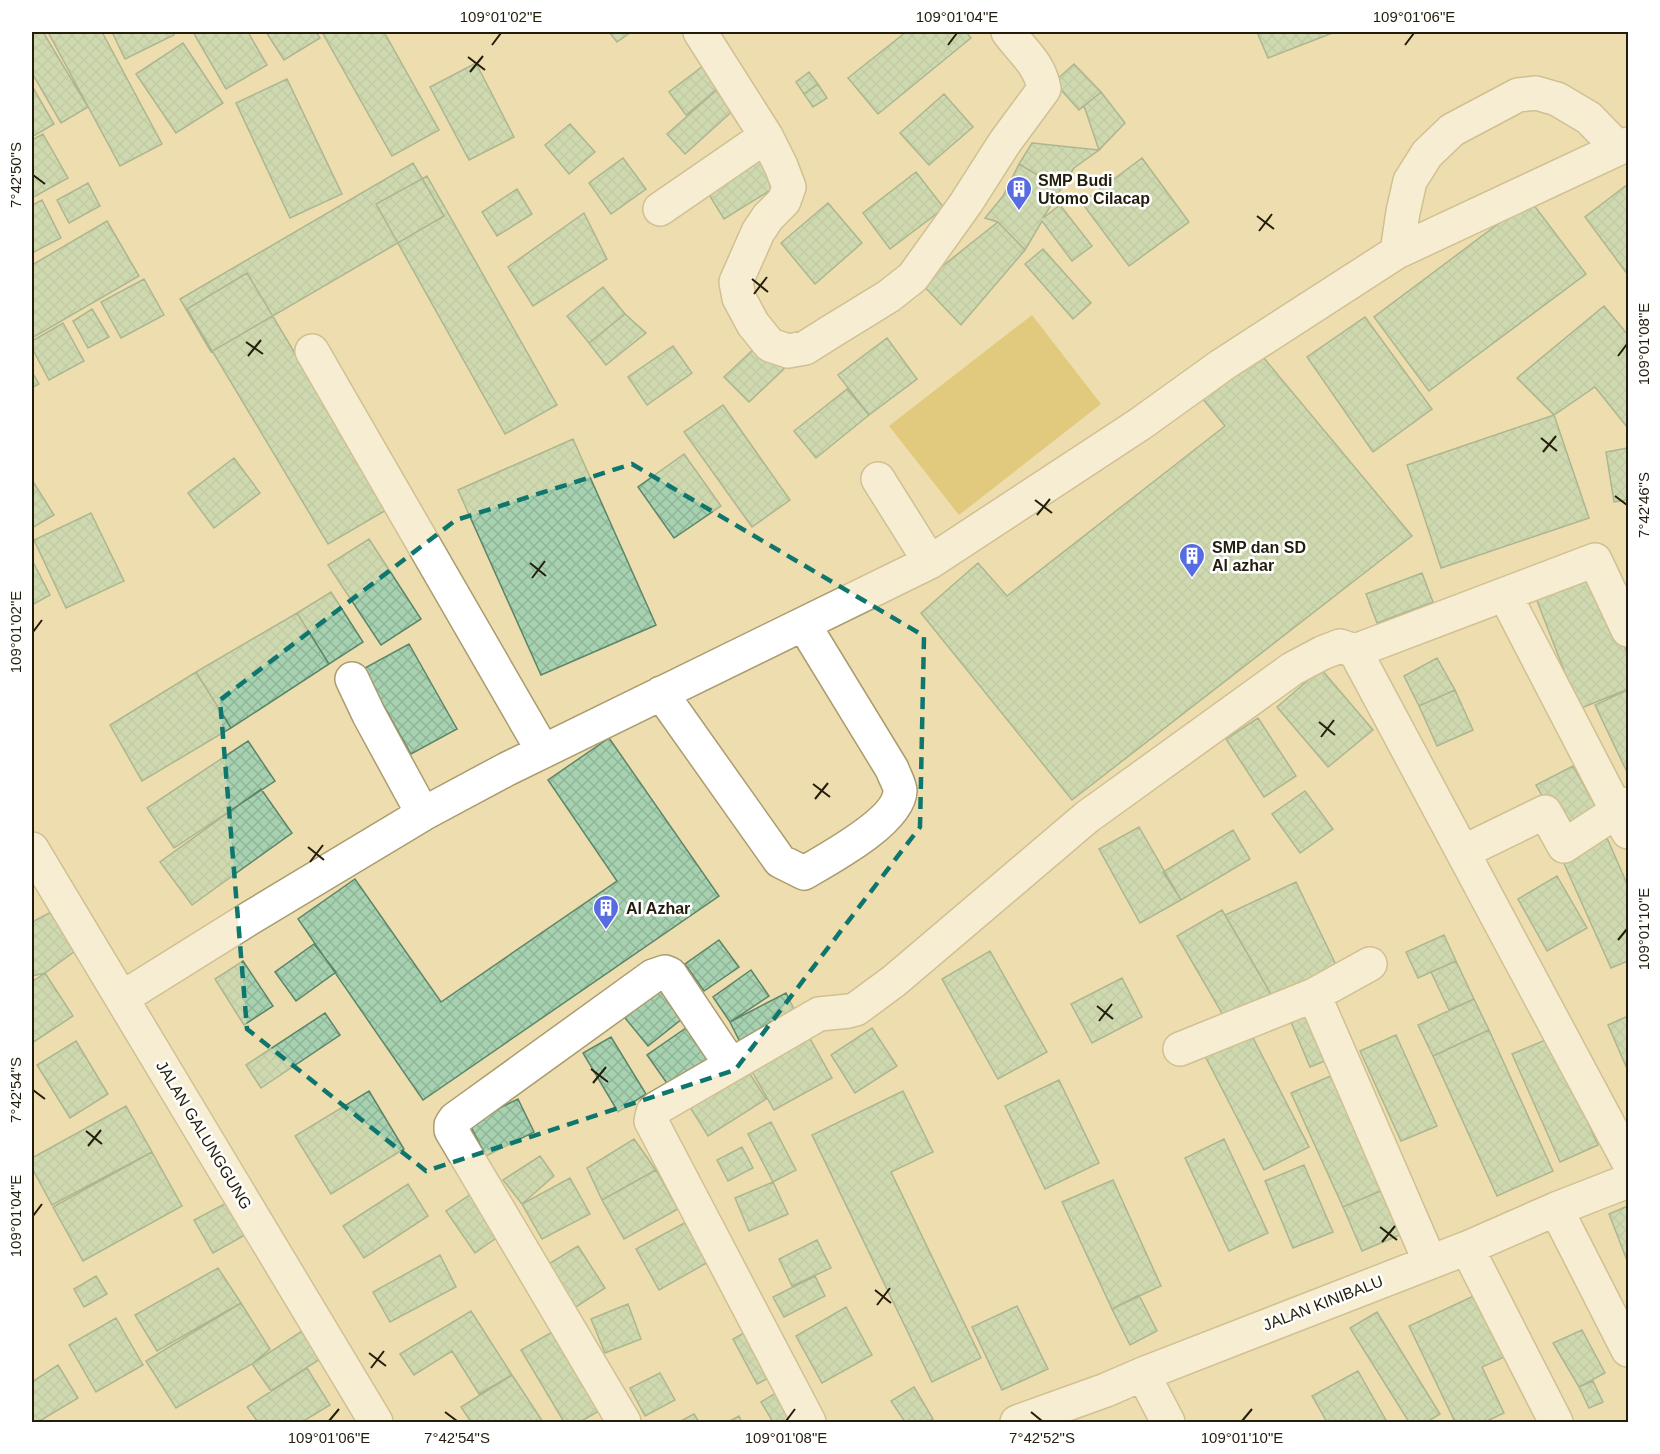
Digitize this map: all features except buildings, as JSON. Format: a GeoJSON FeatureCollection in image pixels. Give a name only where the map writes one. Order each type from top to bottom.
{"type":"FeatureCollection","features":[{"type":"Feature","properties":{"kind":"street"},"geometry":{"type":"LineString","coordinates":[[700,32],[766,136],[782,166],[789,187],[784,201],[768,217],[758,232],[736,282],[739,298],[753,324],[770,345],[788,351],[804,348],[889,296],[913,277],[966,203],[1005,142],[1035,103],[1044,89],[1042,78],[1034,62],[1008,32]]}},
{"type":"Feature","properties":{"kind":"street"},"geometry":{"type":"LineString","coordinates":[[122,998],[423,814],[661,693],[930,562],[1140,424],[1222,365],[1397,252],[1623,146],[1589,118],[1557,99],[1536,93],[1518,95],[1452,130],[1427,154],[1410,181],[1397,252]]}},
{"type":"Feature","properties":{"kind":"street"},"geometry":{"type":"LineString","coordinates":[[660,209],[766,136]]}},
{"type":"Feature","properties":{"kind":"street"},"geometry":{"type":"LineString","coordinates":[[312,351],[543,752]]}},
{"type":"Feature","properties":{"kind":"street"},"geometry":{"type":"LineString","coordinates":[[878,478],[930,562]]}},
{"type":"Feature","properties":{"kind":"street"},"geometry":{"type":"LineString","coordinates":[[809,1422],[651,1121],[653,1112],[657,1108],[819,1014],[856,1009],[894,981],[1087,818],[1292,669],[1340,646],[1355,651],[1595,560],[1626,617]]}},
{"type":"Feature","properties":{"kind":"street"},"geometry":{"type":"LineString","coordinates":[[1463,852],[1545,812],[1564,846],[1625,815],[1506,595]]}},
{"type":"Feature","properties":{"kind":"street"},"geometry":{"type":"LineString","coordinates":[[661,693],[780,861],[804,873],[852,845],[894,810],[900,790],[892,769],[804,625]]}},
{"type":"Feature","properties":{"kind":"street"},"geometry":{"type":"LineString","coordinates":[[1355,651],[1629,1161]]}},
{"type":"Feature","properties":{"kind":"street"},"geometry":{"type":"LineString","coordinates":[[352,679],[423,814]]}},
{"type":"Feature","properties":{"kind":"street","name":"JALAN GALUNGGUNG"},"geometry":{"type":"LineString","coordinates":[[32,849],[376,1422]]}},
{"type":"Feature","properties":{"kind":"street"},"geometry":{"type":"LineString","coordinates":[[1180,1049],[1314,995],[1370,964]]}},
{"type":"Feature","properties":{"kind":"street"},"geometry":{"type":"LineString","coordinates":[[624,1422],[451,1130],[451,1125],[455,1119],[643,983],[665,972],[670,974],[731,1065]]}},
{"type":"Feature","properties":{"kind":"street"},"geometry":{"type":"LineString","coordinates":[[1314,995],[1430,1262]]}},
{"type":"Feature","properties":{"kind":"street","name":"JALAN KINIBALU"},"geometry":{"type":"LineString","coordinates":[[1017,1422],[1106,1390],[1467,1248],[1556,1209],[1629,1181]]}},
{"type":"Feature","properties":{"kind":"street"},"geometry":{"type":"LineString","coordinates":[[1556,1209],[1629,1350]]}},
{"type":"Feature","properties":{"kind":"street"},"geometry":{"type":"LineString","coordinates":[[1467,1248],[1556,1422]]}},
{"type":"Feature","properties":{"kind":"street"},"geometry":{"type":"LineString","coordinates":[[1143,1374],[1168,1422]]}},
{"type":"Feature","properties":{"kind":"highlighted area"},"geometry":{"type":"Polygon","coordinates":[[[632,464],[924,636],[920,827],[735,1070],[426,1171],[247,1029],[220,700],[456,520],[632,464]]]}},
{"type":"Feature","properties":{"kind":"shaded area"},"geometry":{"type":"Polygon","coordinates":[[[1032,315],[1101,404],[959,515],[889,426],[1032,315]]]}},
{"type":"Feature","properties":{"kind":"place","name":"SMP Budi Utomo Cilacap"},"geometry":{"type":"Point","coordinates":[1019,212]}},
{"type":"Feature","properties":{"kind":"place","name":"SMP dan SD Al azhar"},"geometry":{"type":"Point","coordinates":[1192,579]}},
{"type":"Feature","properties":{"kind":"place","name":"Al Azhar"},"geometry":{"type":"Point","coordinates":[606,931]}}]}
